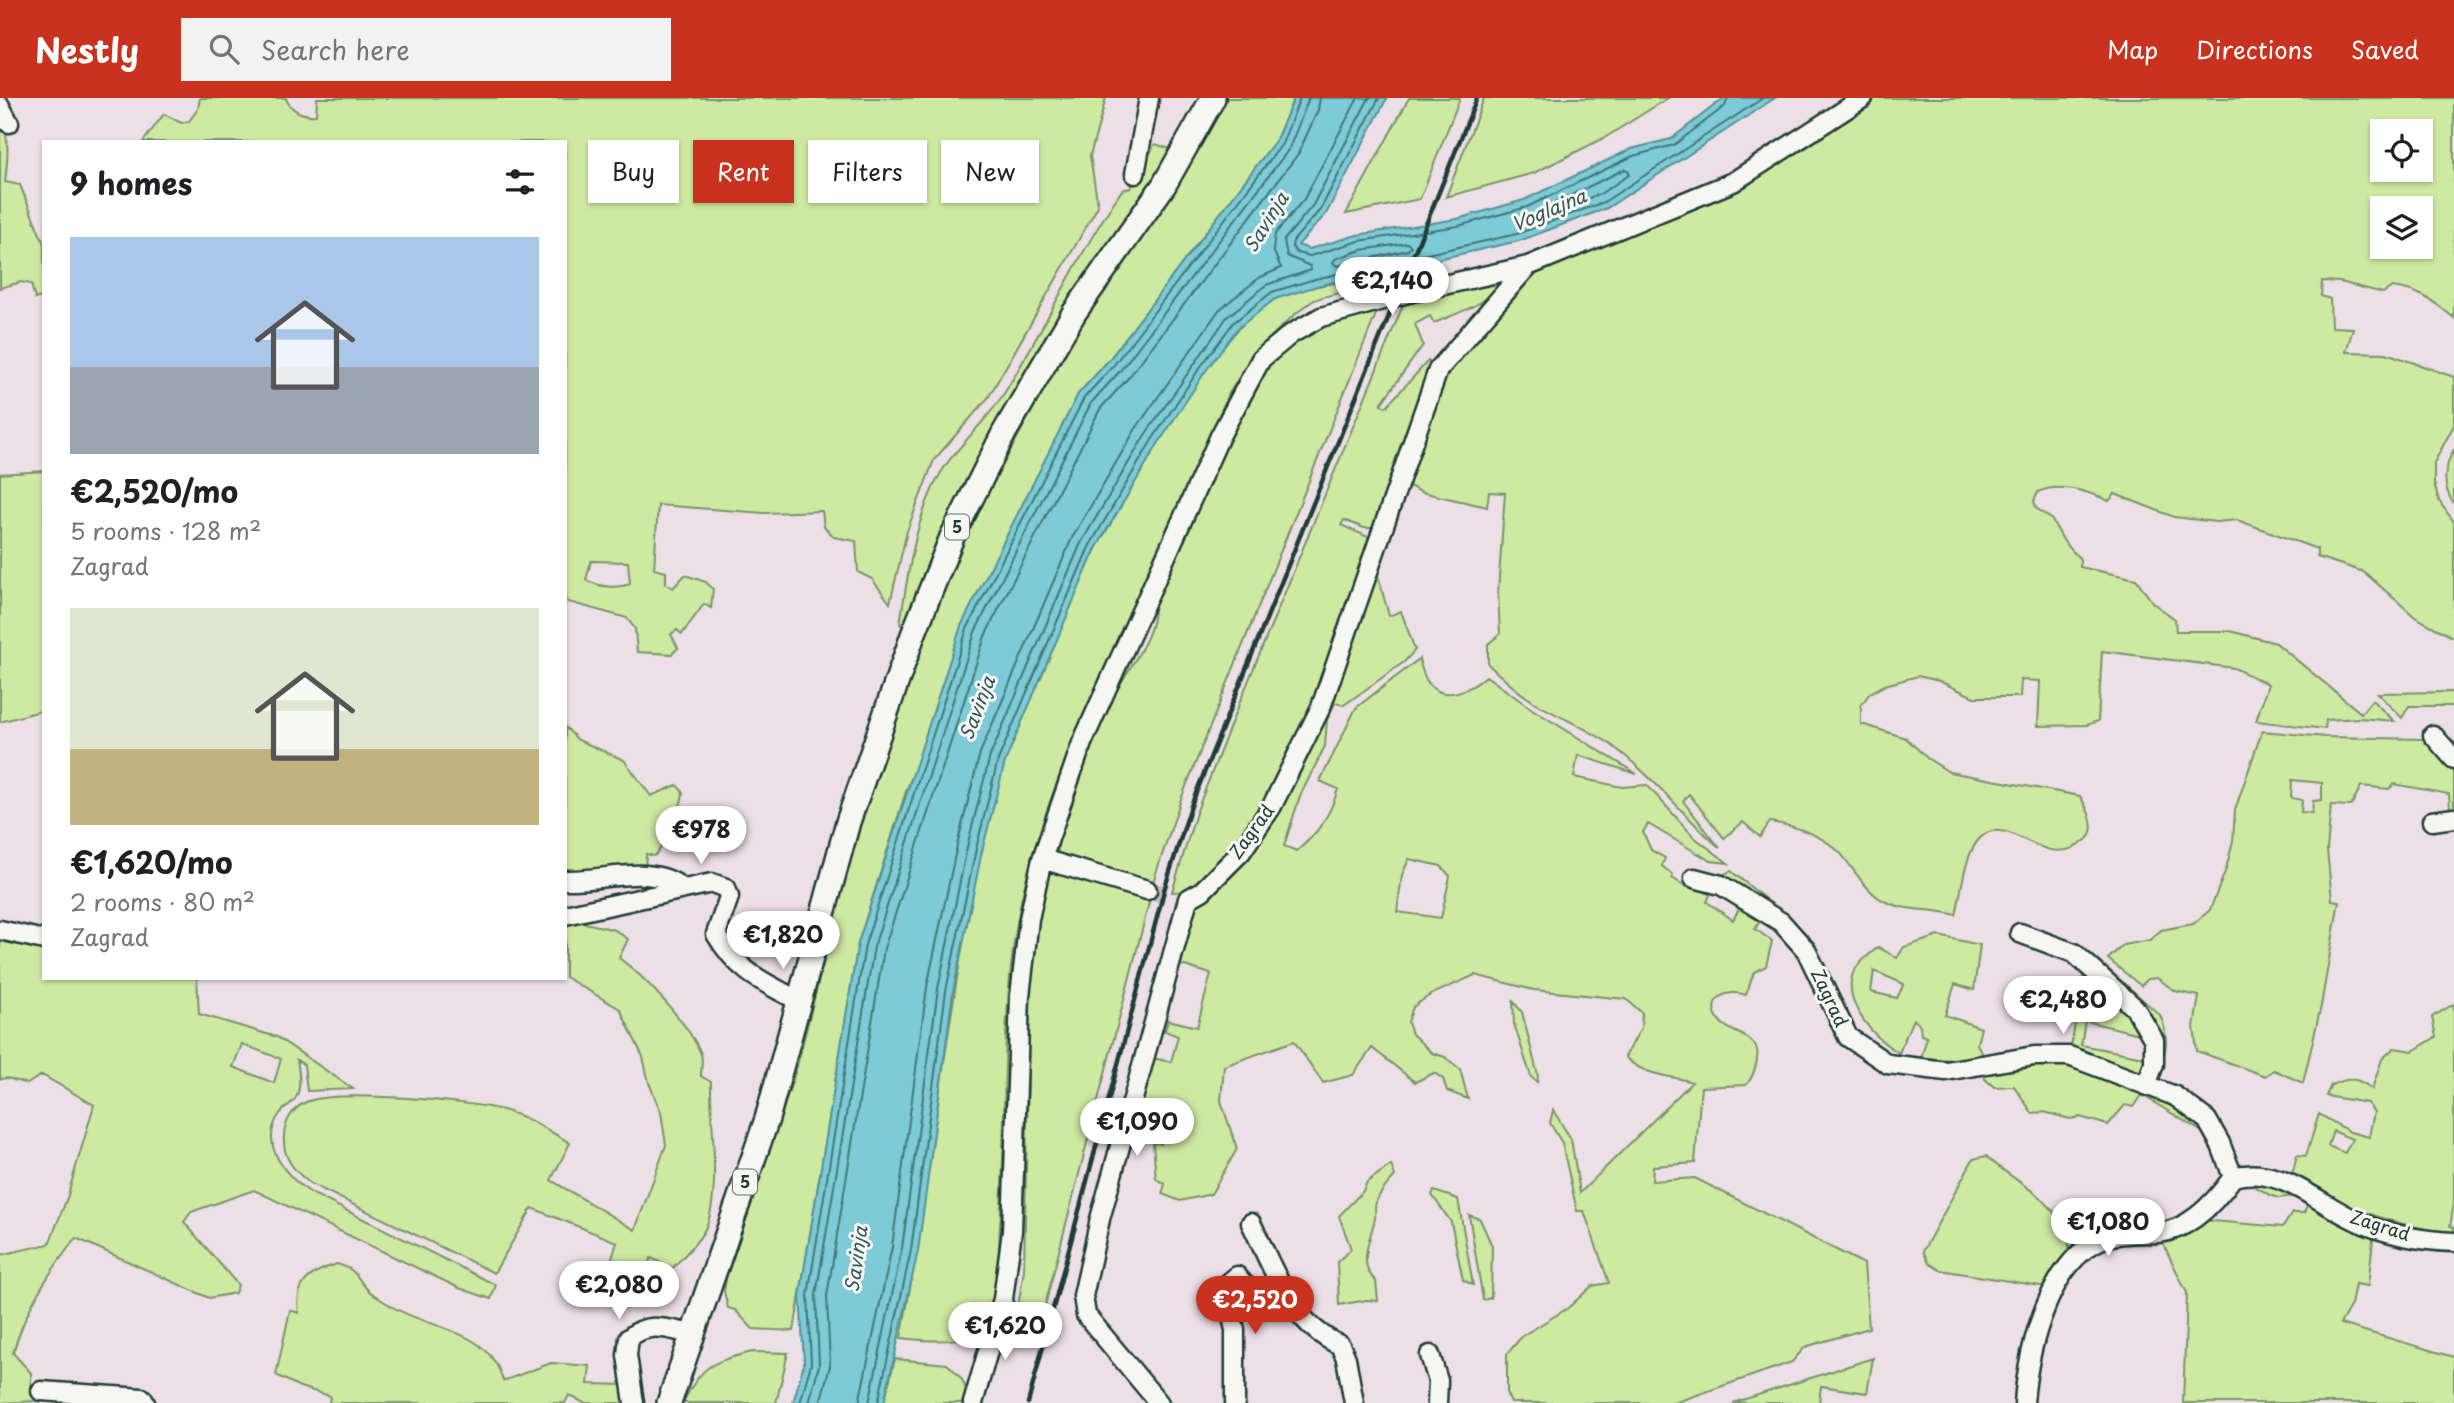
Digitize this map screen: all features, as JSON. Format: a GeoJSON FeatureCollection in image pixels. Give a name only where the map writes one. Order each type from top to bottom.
{"type":"FeatureCollection","features":[{"type":"Feature","properties":{"kind":"main road","name":"5"},"geometry":{"type":"LineString","coordinates":[[669,1403],[767,1119],[848,822],[913,635],[953,537],[1004,433],[1074,313],[1164,185],[1213,98]]}},
{"type":"Feature","properties":{"kind":"street"},"geometry":{"type":"LineString","coordinates":[[1135,174],[1149,98]]}},
{"type":"Feature","properties":{"kind":"street"},"geometry":{"type":"LineString","coordinates":[[973,1403],[1003,1299],[1012,1231],[1020,996],[1029,919],[1042,859],[1082,743],[1220,436],[1261,359],[1291,334],[1321,317],[1408,293],[1528,266],[1733,182],[1863,98]]}},
{"type":"Feature","properties":{"kind":"street","name":"Zagrad"},"geometry":{"type":"LineString","coordinates":[[1159,1403],[1086,1315],[1083,1296],[1180,897],[1202,891],[1241,852],[1272,806],[1321,707],[1438,370],[1528,266]]}},
{"type":"Feature","properties":{"kind":"street"},"geometry":{"type":"LineString","coordinates":[[2433,735],[2454,759]]}},
{"type":"Feature","properties":{"kind":"street"},"geometry":{"type":"LineString","coordinates":[[2432,821],[2454,818]]}},
{"type":"Feature","properties":{"kind":"street"},"geometry":{"type":"LineString","coordinates":[[1042,859],[1147,890]]}},
{"type":"Feature","properties":{"kind":"street"},"geometry":{"type":"LineString","coordinates":[[567,880],[582,881],[622,875],[656,877],[675,881],[683,889]]}},
{"type":"Feature","properties":{"kind":"street","name":"Zagrad"},"geometry":{"type":"LineString","coordinates":[[1694,877],[1721,885],[1781,922],[1806,950],[1848,1037],[1888,1064],[1946,1072],[2034,1056],[2069,1056],[2147,1083],[2175,1096],[2207,1120],[2220,1143],[2233,1177],[2250,1172],[2290,1183],[2357,1222],[2431,1241],[2454,1242]]}},
{"type":"Feature","properties":{"kind":"street"},"geometry":{"type":"LineString","coordinates":[[567,915],[712,883],[726,888],[729,897],[716,934],[746,974],[801,1002]]}},
{"type":"Feature","properties":{"kind":"street"},"geometry":{"type":"LineString","coordinates":[[0,930],[42,940]]}},
{"type":"Feature","properties":{"kind":"street"},"geometry":{"type":"LineString","coordinates":[[2020,933],[2074,953],[2135,1008],[2154,1040],[2154,1064],[2147,1083]]}},
{"type":"Feature","properties":{"kind":"street"},"geometry":{"type":"LineString","coordinates":[[2024,1403],[2026,1376],[2042,1313],[2081,1251],[2106,1237],[2175,1228],[2219,1198],[2233,1177]]}},
{"type":"Feature","properties":{"kind":"street"},"geometry":{"type":"LineString","coordinates":[[1251,1223],[1286,1294],[1304,1322],[1323,1338],[1340,1345],[1346,1358],[1354,1403]]}},
{"type":"Feature","properties":{"kind":"street"},"geometry":{"type":"LineString","coordinates":[[1235,1403],[1235,1329],[1225,1286],[1237,1276],[1255,1297],[1273,1301],[1286,1294]]}},
{"type":"Feature","properties":{"kind":"street"},"geometry":{"type":"LineString","coordinates":[[634,1403],[627,1355],[629,1338],[640,1328],[653,1326],[693,1335]]}},
{"type":"Feature","properties":{"kind":"street"},"geometry":{"type":"LineString","coordinates":[[1430,1355],[1438,1381],[1437,1403]]}},
{"type":"Feature","properties":{"kind":"street"},"geometry":{"type":"LineString","coordinates":[[41,1391],[142,1398],[145,1403]]}},
{"type":"Feature","properties":{"kind":"green space"},"geometry":{"type":"Polygon","coordinates":[[[200,98],[286,98],[294,109],[316,115],[317,98],[1106,98],[1090,156],[1098,206],[988,398],[934,460],[907,531],[890,603],[872,579],[858,572],[856,541],[834,537],[824,527],[822,511],[764,513],[658,505],[654,569],[666,572],[666,584],[673,588],[685,575],[706,582],[713,589],[711,608],[704,604],[682,634],[677,630],[671,634],[678,648],[672,654],[637,652],[635,629],[627,618],[567,602],[567,140],[144,140],[164,114],[181,123],[189,121],[198,109],[200,98]],[[591,561],[586,580],[608,587],[630,584],[628,562],[591,561]]]}},
{"type":"Feature","properties":{"kind":"green space"},"geometry":{"type":"Polygon","coordinates":[[[1226,98],[1294,98],[1276,140],[1108,361],[1078,394],[907,788],[858,944],[794,1331],[753,1329],[735,1310],[728,1308],[724,1291],[726,1279],[796,1070],[858,827],[925,638],[971,524],[1086,310],[1203,140],[1226,98]]]}},
{"type":"Feature","properties":{"kind":"green space"},"geometry":{"type":"Polygon","coordinates":[[[1409,98],[1460,98],[1420,199],[1346,214],[1409,98]]]}},
{"type":"Feature","properties":{"kind":"green space"},"geometry":{"type":"Polygon","coordinates":[[[1484,98],[1668,98],[1606,137],[1534,173],[1446,197],[1484,98]]]}},
{"type":"Feature","properties":{"kind":"green space"},"geometry":{"type":"Polygon","coordinates":[[[1873,98],[2454,98],[2454,318],[2426,297],[2402,288],[2392,287],[2383,293],[2340,282],[2322,281],[2321,296],[2330,299],[2331,327],[2353,328],[2346,352],[2386,353],[2454,377],[2454,425],[2434,463],[2434,483],[2439,501],[2454,522],[2454,638],[2415,617],[2364,572],[2317,557],[2317,549],[2237,520],[2216,522],[2174,517],[2115,494],[2109,501],[2065,488],[2047,489],[2038,492],[2034,501],[2036,508],[2051,519],[2065,543],[2080,559],[2080,567],[2136,579],[2153,603],[2175,619],[2176,631],[2230,631],[2276,643],[2361,713],[2372,700],[2394,721],[2360,718],[2326,720],[2325,729],[2256,721],[2268,684],[2234,668],[2102,651],[2098,721],[2087,725],[2038,726],[2040,681],[2021,680],[2020,697],[1974,697],[1939,681],[1918,676],[1885,685],[1870,693],[1861,705],[1861,724],[1906,738],[1927,758],[1949,772],[2080,796],[2092,824],[2092,830],[2086,840],[2072,848],[2058,851],[2046,849],[2011,834],[1989,832],[1981,837],[1969,857],[1956,915],[1909,908],[1882,900],[1867,887],[1831,845],[1791,826],[1770,822],[1760,837],[1743,822],[1724,838],[1689,794],[1683,801],[1720,848],[1653,781],[1610,744],[1534,702],[1488,664],[1488,644],[1500,634],[1498,592],[1505,493],[1489,492],[1487,507],[1421,492],[1405,484],[1446,369],[1514,293],[1546,266],[1715,200],[1809,146],[1873,98]]]}},
{"type":"Feature","properties":{"kind":"green space"},"geometry":{"type":"Polygon","coordinates":[[[0,115],[7,140],[5,182],[20,185],[42,239],[42,297],[35,299],[31,284],[21,282],[0,288],[0,115]]]}},
{"type":"Feature","properties":{"kind":"green space"},"geometry":{"type":"Polygon","coordinates":[[[1155,144],[1174,150],[905,627],[900,624],[915,540],[937,479],[1005,392],[1090,240],[1122,190],[1131,188],[1155,144]]]}},
{"type":"Feature","properties":{"kind":"green space"},"geometry":{"type":"Polygon","coordinates":[[[1507,278],[1492,294],[1474,306],[1434,323],[1430,316],[1415,324],[1423,345],[1381,404],[1386,407],[1428,361],[1435,364],[1375,528],[1364,528],[1344,520],[1341,525],[1368,537],[1371,545],[1333,642],[1312,715],[1244,840],[1193,891],[1172,892],[1196,813],[1234,716],[1403,305],[1507,278]]]}},
{"type":"Feature","properties":{"kind":"green space"},"geometry":{"type":"Polygon","coordinates":[[[1354,280],[1353,290],[1315,300],[1286,322],[1255,356],[1228,395],[1082,722],[1043,820],[1017,923],[1008,998],[999,1260],[992,1306],[981,1326],[961,1338],[937,1341],[901,1338],[970,907],[1004,765],[1024,711],[1103,535],[1176,414],[1225,344],[1260,308],[1277,298],[1305,289],[1354,280]]]}},
{"type":"Feature","properties":{"kind":"green space"},"geometry":{"type":"Polygon","coordinates":[[[1378,309],[1181,799],[1152,885],[1064,858],[1058,852],[1059,836],[1071,793],[1089,746],[1147,637],[1154,615],[1154,603],[1244,404],[1279,353],[1298,338],[1317,328],[1378,309]]]}},
{"type":"Feature","properties":{"kind":"green space"},"geometry":{"type":"Polygon","coordinates":[[[2454,449],[2454,504],[2447,490],[2445,477],[2454,449]]]}},
{"type":"Feature","properties":{"kind":"green space"},"geometry":{"type":"Polygon","coordinates":[[[42,471],[42,711],[0,722],[0,474],[42,471]]]}},
{"type":"Feature","properties":{"kind":"green space"},"geometry":{"type":"Polygon","coordinates":[[[1375,565],[1389,616],[1401,611],[1415,650],[1404,662],[1344,705],[1335,703],[1327,720],[1325,746],[1300,796],[1284,846],[1297,851],[1317,831],[1327,816],[1338,789],[1320,781],[1356,708],[1419,659],[1427,681],[1440,692],[1464,690],[1486,676],[1532,709],[1637,774],[1578,755],[1574,777],[1622,787],[1647,785],[1694,837],[1728,863],[1711,861],[1648,824],[1643,832],[1651,850],[1665,858],[1662,866],[1673,875],[1672,878],[1687,887],[1689,882],[1710,895],[1707,902],[1733,920],[1741,905],[1714,887],[1722,875],[1731,871],[1796,924],[1808,938],[1806,940],[1763,916],[1755,929],[1772,941],[1766,966],[1754,972],[1746,995],[1726,994],[1716,1001],[1714,1006],[1715,1013],[1723,1024],[1754,1044],[1757,1054],[1753,1073],[1746,1085],[1701,1087],[1695,1163],[1653,1166],[1652,1181],[1695,1178],[1864,1264],[1869,1328],[1805,1347],[1792,1362],[1674,1403],[1511,1403],[1507,1395],[1507,1354],[1522,1336],[1568,1308],[1592,1286],[1609,1283],[1584,1211],[1577,1211],[1562,1143],[1550,1123],[1553,1110],[1571,1139],[1580,1193],[1692,1082],[1648,1071],[1625,1057],[1641,1028],[1642,1013],[1626,999],[1534,990],[1475,975],[1430,995],[1413,1007],[1408,1022],[1412,1034],[1432,1053],[1445,1057],[1460,1069],[1468,1099],[1447,1091],[1443,1079],[1434,1073],[1415,1082],[1372,1048],[1353,1075],[1323,1083],[1294,1041],[1224,1066],[1221,1101],[1237,1149],[1211,1194],[1180,1201],[1162,1194],[1165,1184],[1156,1179],[1153,1143],[1161,1144],[1167,1110],[1137,1101],[1148,1057],[1171,1062],[1178,1036],[1165,1031],[1168,1020],[1197,1027],[1211,974],[1175,963],[1199,900],[1247,852],[1375,565]],[[1409,859],[1402,875],[1397,912],[1441,918],[1450,876],[1441,866],[1409,859]]]}},
{"type":"Feature","properties":{"kind":"green space"},"geometry":{"type":"Polygon","coordinates":[[[2454,692],[2454,706],[2409,706],[2402,718],[2377,693],[2454,692]]]}},
{"type":"Feature","properties":{"kind":"green space"},"geometry":{"type":"Polygon","coordinates":[[[567,729],[578,740],[624,760],[651,796],[677,785],[683,792],[680,806],[668,827],[660,850],[654,856],[646,854],[645,872],[567,875],[567,729]]]}},
{"type":"Feature","properties":{"kind":"green space"},"geometry":{"type":"Polygon","coordinates":[[[2262,731],[2325,737],[2423,739],[2454,764],[2454,811],[2450,811],[2449,794],[2394,784],[2389,789],[2361,786],[2351,806],[2331,805],[2327,850],[2332,900],[2339,901],[2321,1006],[2303,1083],[2274,1070],[2265,1076],[2197,1051],[2194,1027],[2199,996],[2175,991],[2157,978],[2148,979],[2141,986],[2108,959],[2123,945],[2150,940],[2161,930],[2193,924],[2210,910],[2226,869],[2233,841],[2235,810],[2262,731]],[[2292,780],[2291,798],[2302,800],[2301,812],[2312,813],[2313,801],[2322,800],[2322,783],[2292,780]]]}},
{"type":"Feature","properties":{"kind":"green space"},"geometry":{"type":"Polygon","coordinates":[[[1057,871],[1151,895],[1042,1317],[1017,1313],[1024,1270],[1030,975],[1034,938],[1049,874],[1057,871]]]}},
{"type":"Feature","properties":{"kind":"green space"},"geometry":{"type":"Polygon","coordinates":[[[583,917],[585,923],[615,930],[628,939],[619,958],[677,1015],[701,1054],[701,1076],[711,1082],[714,1178],[710,1214],[705,1229],[673,1268],[651,1258],[638,1287],[623,1280],[612,1304],[606,1279],[617,1242],[532,1208],[494,1273],[311,1184],[290,1163],[284,1143],[290,1115],[306,1102],[322,1098],[373,1096],[462,1103],[503,1110],[529,1120],[570,1143],[551,1180],[635,1230],[666,1145],[661,1112],[649,1083],[643,1057],[620,1009],[567,978],[567,920],[583,917]]]}},
{"type":"Feature","properties":{"kind":"green space"},"geometry":{"type":"Polygon","coordinates":[[[0,934],[42,944],[42,980],[197,980],[199,1014],[277,1037],[353,1089],[307,1091],[304,1065],[297,1060],[299,1090],[293,1101],[279,1115],[272,1138],[278,1159],[293,1178],[311,1193],[496,1285],[491,1299],[459,1288],[254,1190],[191,1212],[184,1222],[238,1285],[235,1293],[209,1298],[76,1238],[38,1292],[13,1353],[31,1373],[31,1386],[37,1401],[0,1403],[0,1255],[49,1244],[67,1198],[94,1105],[42,1075],[27,1084],[7,1078],[0,1079],[0,934]],[[242,1044],[233,1067],[274,1083],[281,1059],[242,1044]]]}},
{"type":"Feature","properties":{"kind":"green space"},"geometry":{"type":"Polygon","coordinates":[[[1939,936],[1980,945],[1974,990],[1955,984],[1945,1015],[1981,1028],[1977,1044],[1987,1062],[1921,1058],[1927,1037],[1921,1035],[1920,1025],[1913,1019],[1899,1053],[1881,1040],[1864,1021],[1853,999],[1851,987],[1854,972],[1878,947],[1897,958],[1904,947],[1939,936]],[[1874,971],[1871,992],[1897,998],[1904,984],[1874,971]]]}},
{"type":"Feature","properties":{"kind":"green space"},"geometry":{"type":"Polygon","coordinates":[[[2091,954],[2160,1015],[2166,1046],[2158,1076],[2151,1079],[2070,1053],[2084,970],[2091,954]],[[2085,1021],[2081,1045],[2144,1057],[2148,1036],[2085,1021]]]}},
{"type":"Feature","properties":{"kind":"green space"},"geometry":{"type":"Polygon","coordinates":[[[1513,1001],[1522,1012],[1538,1076],[1537,1082],[1531,1077],[1514,1024],[1513,1001]]]}},
{"type":"Feature","properties":{"kind":"green space"},"geometry":{"type":"Polygon","coordinates":[[[2454,1004],[2454,1204],[2450,1226],[2454,1227],[2454,1233],[2411,1226],[2370,1214],[2291,1179],[2297,1155],[2306,1156],[2319,1114],[2350,1132],[2369,1137],[2374,1112],[2367,1103],[2326,1096],[2331,1085],[2353,1080],[2372,1089],[2382,1059],[2394,1048],[2413,1051],[2436,1037],[2432,1017],[2454,1004]],[[2333,1131],[2328,1146],[2345,1153],[2352,1139],[2333,1131]]]}},
{"type":"Feature","properties":{"kind":"green space"},"geometry":{"type":"Polygon","coordinates":[[[2066,1059],[2122,1074],[2198,1118],[2218,1144],[2210,1148],[2202,1132],[2142,1095],[2134,1107],[2125,1105],[2108,1125],[2080,1117],[2070,1119],[2044,1112],[2032,1113],[2014,1086],[1994,1087],[1985,1079],[1984,1066],[2066,1059]]]}},
{"type":"Feature","properties":{"kind":"green space"},"geometry":{"type":"Polygon","coordinates":[[[1986,1156],[2040,1198],[2060,1222],[2067,1237],[2071,1257],[2053,1288],[1940,1270],[1929,1263],[1923,1251],[1973,1159],[1986,1156]]]}},
{"type":"Feature","properties":{"kind":"green space"},"geometry":{"type":"Polygon","coordinates":[[[1391,1165],[1395,1176],[1376,1202],[1375,1218],[1366,1251],[1367,1267],[1376,1281],[1378,1301],[1367,1300],[1339,1305],[1337,1262],[1351,1249],[1339,1216],[1363,1191],[1367,1182],[1391,1165]]]}},
{"type":"Feature","properties":{"kind":"green space"},"geometry":{"type":"Polygon","coordinates":[[[2260,1180],[2374,1230],[2368,1286],[2355,1284],[2351,1305],[2340,1324],[2454,1357],[2454,1403],[2183,1403],[2187,1293],[2160,1237],[2200,1220],[2283,1227],[2292,1213],[2304,1213],[2307,1205],[2293,1196],[2279,1198],[2247,1182],[2260,1180]]]}},
{"type":"Feature","properties":{"kind":"green space"},"geometry":{"type":"Polygon","coordinates":[[[1434,1191],[1458,1199],[1473,1285],[1463,1280],[1451,1222],[1432,1195],[1434,1191]]]}},
{"type":"Feature","properties":{"kind":"green space"},"geometry":{"type":"Polygon","coordinates":[[[1469,1215],[1480,1219],[1492,1246],[1491,1298],[1483,1300],[1469,1215]]]}},
{"type":"Feature","properties":{"kind":"green space"},"geometry":{"type":"Polygon","coordinates":[[[337,1264],[353,1272],[368,1290],[391,1306],[471,1340],[485,1350],[496,1363],[503,1381],[551,1363],[590,1366],[588,1384],[627,1385],[627,1403],[584,1403],[569,1395],[565,1403],[329,1403],[330,1396],[300,1387],[276,1375],[290,1310],[299,1313],[302,1286],[312,1275],[337,1264]]]}},
{"type":"Feature","properties":{"kind":"green space"},"geometry":{"type":"Polygon","coordinates":[[[752,1352],[788,1353],[776,1403],[683,1403],[696,1380],[709,1367],[752,1352]]]}},
{"type":"Feature","properties":{"kind":"green space"},"geometry":{"type":"Polygon","coordinates":[[[1873,1358],[1867,1393],[1821,1386],[1819,1403],[1733,1403],[1873,1358]]]}},
{"type":"Feature","properties":{"kind":"green space"},"geometry":{"type":"Polygon","coordinates":[[[895,1359],[947,1364],[965,1386],[963,1403],[884,1403],[895,1359]]]}},
{"type":"Feature","properties":{"kind":"water"},"geometry":{"type":"Polygon","coordinates":[[[1294,98],[1387,98],[1326,214],[1298,245],[1309,249],[1357,235],[1457,219],[1524,200],[1631,149],[1671,139],[1724,98],[1775,98],[1607,208],[1519,241],[1317,286],[1275,299],[1238,328],[1205,372],[1158,444],[1095,550],[1005,762],[982,851],[953,992],[918,1251],[884,1403],[793,1403],[804,1363],[800,1295],[858,943],[961,626],[1078,394],[1108,361],[1276,140],[1294,98]]]}},
{"type":"Feature","properties":{"kind":"tunnel"},"geometry":{"type":"LineString","coordinates":[[1147,890],[1171,896]]}},
{"type":"Feature","properties":{"kind":"railway"},"geometry":{"type":"LineString","coordinates":[[1028,1403],[1165,887],[1192,803],[1477,98]]}},
{"type":"Feature","properties":{"kind":"water label","name":"Voglajna"},"geometry":{"type":"Point","coordinates":[1549,210]}},
{"type":"Feature","properties":{"kind":"water label","name":"Savinja"},"geometry":{"type":"Point","coordinates":[1266,222]}},
{"type":"Feature","properties":{"kind":"water label","name":"Savinja"},"geometry":{"type":"Point","coordinates":[977,708]}},
{"type":"Feature","properties":{"kind":"water label","name":"Savinja"},"geometry":{"type":"Point","coordinates":[856,1259]}}]}
